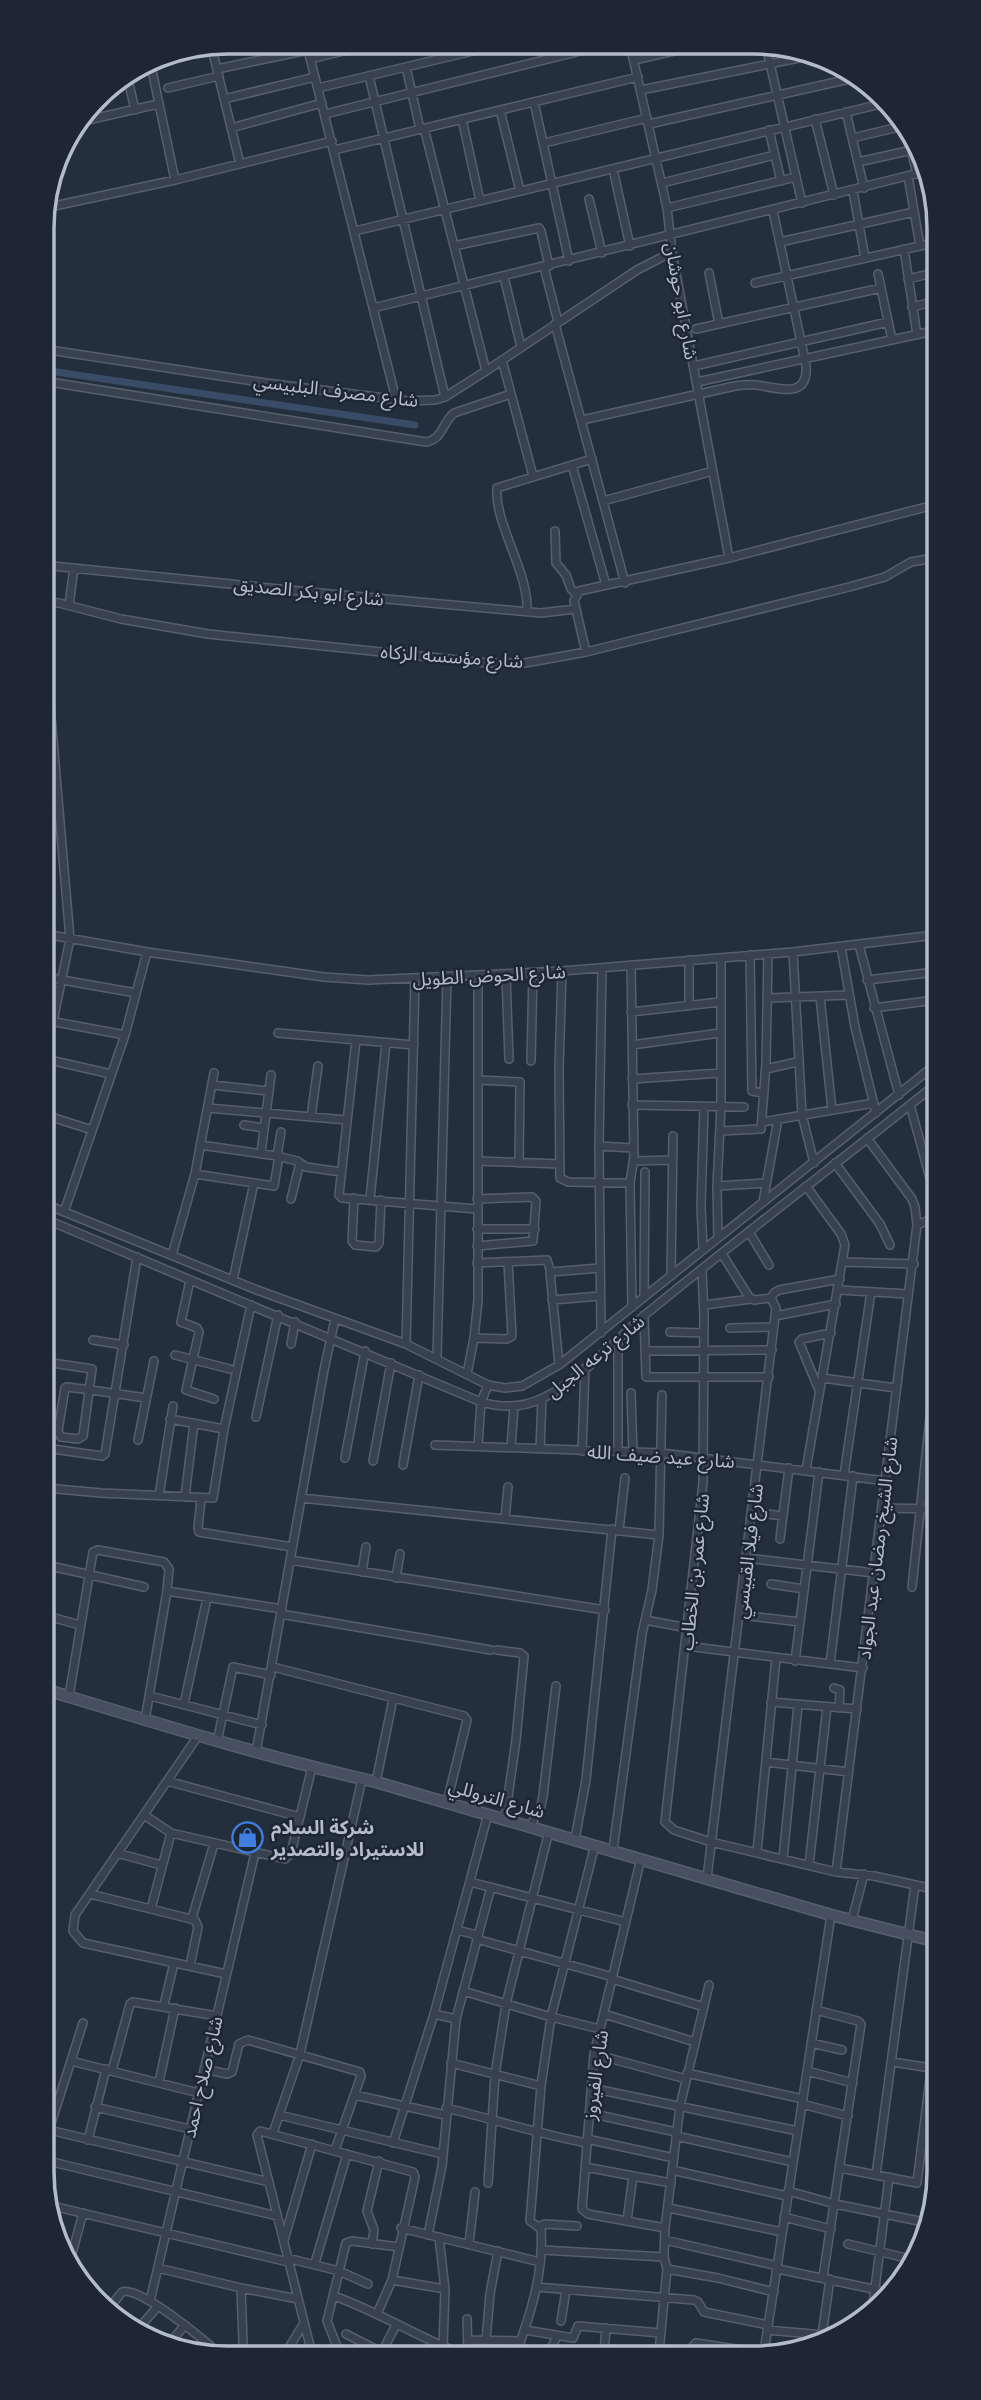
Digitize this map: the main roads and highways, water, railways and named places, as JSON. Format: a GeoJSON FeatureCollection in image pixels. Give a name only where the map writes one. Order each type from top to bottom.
{"type":"FeatureCollection","features":[{"type":"Feature","properties":{"kind":"waterway"},"geometry":{"type":"LineString","coordinates":[[55,372],[415,425]]}},
{"type":"Feature","properties":{"kind":"place","name":"شركة السلام للاستيراد والتصدير"},"geometry":{"type":"Point","coordinates":[248,1838]}}]}
